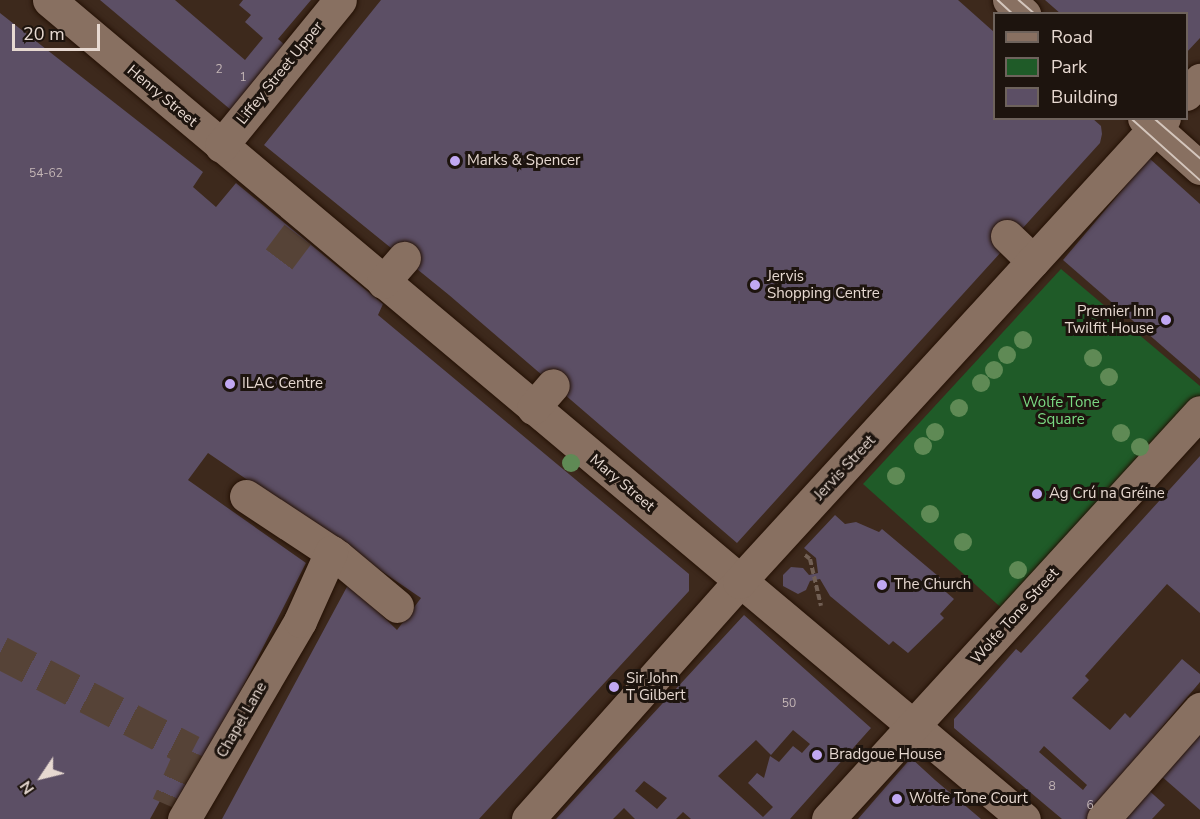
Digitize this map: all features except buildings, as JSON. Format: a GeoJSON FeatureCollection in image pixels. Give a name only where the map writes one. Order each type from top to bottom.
{"type":"FeatureCollection","features":[{"type":"Feature","properties":{"kind":"street","name":"Henry Street"},"geometry":{"type":"LineString","coordinates":[[49,0],[221,146]]}},
{"type":"Feature","properties":{"kind":"street","name":"Liffey Street Upper"},"geometry":{"type":"LineString","coordinates":[[221,146],[340,0]]}},
{"type":"Feature","properties":{"kind":"street"},"geometry":{"type":"LineString","coordinates":[[1009,0],[1022,12]]}},
{"type":"Feature","properties":{"kind":"street"},"geometry":{"type":"LineString","coordinates":[[1188,92],[1200,80]]}},
{"type":"Feature","properties":{"kind":"street"},"geometry":{"type":"LineString","coordinates":[[1154,122],[1200,168]]}},
{"type":"Feature","properties":{"kind":"street","name":"Jervis Street"},"geometry":{"type":"LineString","coordinates":[[528,819],[739,582],[1033,261],[1154,122]]}},
{"type":"Feature","properties":{"kind":"street","name":"Mary Street"},"geometry":{"type":"LineString","coordinates":[[221,146],[303,227],[393,270],[543,397],[739,582],[910,727],[1024,819]]}},
{"type":"Feature","properties":{"kind":"street"},"geometry":{"type":"LineString","coordinates":[[1007,236],[1033,261]]}},
{"type":"Feature","properties":{"kind":"street","name":"Wolfe Tone Street"},"geometry":{"type":"LineString","coordinates":[[828,819],[910,727],[1014,619],[1200,412]]}},
{"type":"Feature","properties":{"kind":"street"},"geometry":{"type":"LineString","coordinates":[[246,496],[331,552],[397,606]]}},
{"type":"Feature","properties":{"kind":"street","name":"Chapel Lane"},"geometry":{"type":"LineString","coordinates":[[175,814],[300,621],[331,552]]}},
{"type":"Feature","properties":{"kind":"street"},"geometry":{"type":"LineString","coordinates":[[1102,819],[1200,709]]}},
{"type":"Feature","properties":{"kind":"path"},"geometry":{"type":"LineString","coordinates":[[797,548],[810,559],[822,610]]}},
{"type":"Feature","properties":{"kind":"green space","name":"Wolfe Tone Square"},"geometry":{"type":"Polygon","coordinates":[[[1061,269],[1200,386],[1200,399],[1006,612],[863,484],[1061,269]]]}},
{"type":"Feature","properties":{"kind":"tunnel"},"geometry":{"type":"LineString","coordinates":[[279,259],[298,234]]}},
{"type":"Feature","properties":{"kind":"tunnel"},"geometry":{"type":"LineString","coordinates":[[0,652],[192,751],[168,805]]}},
{"type":"Feature","properties":{"kind":"tram line"},"geometry":{"type":"LineString","coordinates":[[998,0],[1011,12]]}},
{"type":"Feature","properties":{"kind":"tram line"},"geometry":{"type":"LineString","coordinates":[[1019,0],[1033,12]]}},
{"type":"Feature","properties":{"kind":"tram line"},"geometry":{"type":"LineString","coordinates":[[1133,120],[1200,180]]}},
{"type":"Feature","properties":{"kind":"tram line"},"geometry":{"type":"LineString","coordinates":[[1156,120],[1200,158]]}},
{"type":"Feature","properties":{"kind":"place","name":"Marks & Spencer"},"geometry":{"type":"Point","coordinates":[455,161]}},
{"type":"Feature","properties":{"kind":"place","name":"Jervis Shopping Centre"},"geometry":{"type":"Point","coordinates":[755,285]}},
{"type":"Feature","properties":{"kind":"place","name":"Premier Inn Twilfit House"},"geometry":{"type":"Point","coordinates":[1166,320]}},
{"type":"Feature","properties":{"kind":"place","name":"ILAC Centre"},"geometry":{"type":"Point","coordinates":[230,384]}},
{"type":"Feature","properties":{"kind":"place","name":"Ag Crú na Gréine"},"geometry":{"type":"Point","coordinates":[1037,494]}},
{"type":"Feature","properties":{"kind":"place","name":"The Church"},"geometry":{"type":"Point","coordinates":[882,585]}},
{"type":"Feature","properties":{"kind":"place","name":"Sir John T Gilbert"},"geometry":{"type":"Point","coordinates":[614,687]}},
{"type":"Feature","properties":{"kind":"place","name":"Bradgoue House"},"geometry":{"type":"Point","coordinates":[817,755]}},
{"type":"Feature","properties":{"kind":"place","name":"Wolfe Tone Court"},"geometry":{"type":"Point","coordinates":[897,799]}}]}
